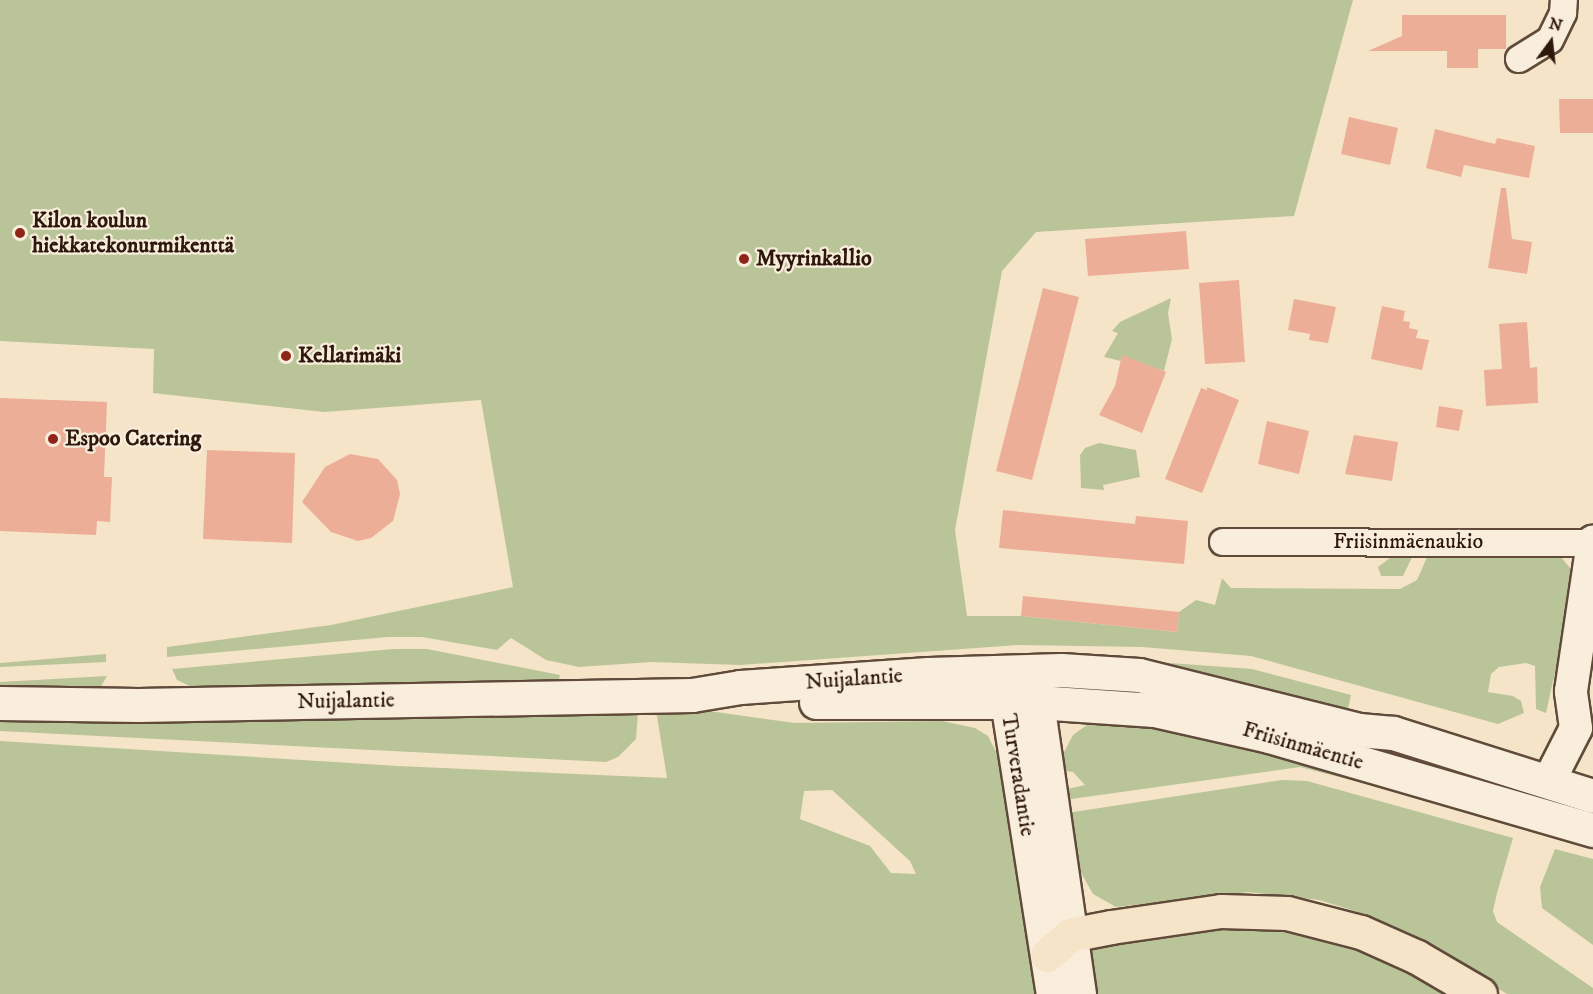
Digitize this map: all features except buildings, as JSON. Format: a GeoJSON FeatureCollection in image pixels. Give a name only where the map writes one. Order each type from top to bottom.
{"type":"FeatureCollection","features":[{"type":"Feature","properties":{"kind":"highway"},"geometry":{"type":"LineString","coordinates":[[1058,945],[1221,911],[1287,913],[1361,932],[1417,957],[1480,994]]}},
{"type":"Feature","properties":{"kind":"main road","name":"Friisinmäentie"},"geometry":{"type":"LineString","coordinates":[[1020,692],[1139,675],[1359,730],[1393,733],[1593,796]]}},
{"type":"Feature","properties":{"kind":"main road","name":"Nuijalantie"},"geometry":{"type":"LineString","coordinates":[[0,703],[138,705],[692,695],[740,687],[1020,692]]}},
{"type":"Feature","properties":{"kind":"main road","name":"Friisinmäentie"},"geometry":{"type":"LineString","coordinates":[[1020,692],[1208,720],[1593,830]]}},
{"type":"Feature","properties":{"kind":"main road","name":"Turveradantie"},"geometry":{"type":"LineString","coordinates":[[1020,692],[1058,945],[1053,994]]}},
{"type":"Feature","properties":{"kind":"main road","name":"Turveradantie"},"geometry":{"type":"LineString","coordinates":[[1058,945],[1079,994]]}},
{"type":"Feature","properties":{"kind":"street"},"geometry":{"type":"LineString","coordinates":[[1519,58],[1550,40],[1563,13],[1564,0]]}},
{"type":"Feature","properties":{"kind":"street","name":"Friisinmäenaukio"},"geometry":{"type":"LineString","coordinates":[[1223,542],[1593,543]]}},
{"type":"Feature","properties":{"kind":"street"},"geometry":{"type":"LineString","coordinates":[[1540,815],[1549,781],[1576,728],[1571,691],[1593,543]]}},
{"type":"Feature","properties":{"kind":"green space"},"geometry":{"type":"Polygon","coordinates":[[[0,0],[1353,0],[1294,216],[1036,232],[1002,271],[955,530],[967,616],[1021,616],[1177,632],[1179,612],[1196,600],[1215,605],[1222,578],[1231,588],[1400,589],[1417,580],[1428,555],[1544,553],[1561,557],[1571,569],[1572,595],[1546,713],[1536,709],[1535,666],[1526,663],[1499,667],[1491,674],[1488,692],[1513,696],[1521,701],[1524,713],[1498,724],[1251,656],[1142,647],[1019,645],[741,665],[651,662],[579,667],[546,660],[511,638],[497,650],[422,637],[388,637],[167,657],[167,647],[331,625],[513,587],[481,400],[324,412],[153,393],[154,349],[0,341],[0,0]]]}},
{"type":"Feature","properties":{"kind":"green space"},"geometry":{"type":"Polygon","coordinates":[[[1171,298],[1168,313],[1172,339],[1164,371],[1122,356],[1121,361],[1104,357],[1118,333],[1112,331],[1120,322],[1171,298]]]}},
{"type":"Feature","properties":{"kind":"green space"},"geometry":{"type":"Polygon","coordinates":[[[1099,443],[1136,450],[1140,477],[1103,485],[1104,490],[1081,488],[1080,455],[1085,448],[1099,443]]]}},
{"type":"Feature","properties":{"kind":"green space"},"geometry":{"type":"Polygon","coordinates":[[[1417,547],[1403,576],[1381,576],[1378,567],[1394,555],[1417,547]]]}},
{"type":"Feature","properties":{"kind":"green space"},"geometry":{"type":"Polygon","coordinates":[[[393,649],[427,649],[560,675],[558,683],[198,690],[177,680],[172,669],[393,649]]]}},
{"type":"Feature","properties":{"kind":"green space"},"geometry":{"type":"Polygon","coordinates":[[[106,654],[106,662],[0,667],[0,663],[106,654]]]}},
{"type":"Feature","properties":{"kind":"green space"},"geometry":{"type":"Polygon","coordinates":[[[1101,658],[1252,669],[1351,695],[1347,713],[1101,658]]]}},
{"type":"Feature","properties":{"kind":"green space"},"geometry":{"type":"Polygon","coordinates":[[[107,676],[97,693],[0,689],[0,682],[107,676]]]}},
{"type":"Feature","properties":{"kind":"green space"},"geometry":{"type":"Polygon","coordinates":[[[656,710],[709,711],[795,723],[942,721],[975,728],[988,736],[1007,773],[1040,994],[0,994],[0,741],[398,766],[667,778],[656,710]],[[832,790],[804,791],[800,819],[870,846],[891,873],[916,874],[910,861],[832,790]]]}},
{"type":"Feature","properties":{"kind":"green space"},"geometry":{"type":"Polygon","coordinates":[[[638,712],[636,739],[618,757],[606,762],[0,731],[0,719],[168,720],[638,712]]]}},
{"type":"Feature","properties":{"kind":"green space"},"geometry":{"type":"Polygon","coordinates":[[[1150,718],[1517,823],[1300,767],[1064,800],[1063,790],[1085,785],[1073,772],[1061,770],[1060,760],[1073,735],[1087,725],[1111,720],[1150,718]]]}},
{"type":"Feature","properties":{"kind":"green space"},"geometry":{"type":"Polygon","coordinates":[[[1282,780],[1307,781],[1513,838],[1493,911],[1497,922],[1593,988],[1593,994],[1507,994],[1411,935],[1368,915],[1319,900],[1248,892],[1116,907],[1093,894],[1080,871],[1067,813],[1282,780]]]}},
{"type":"Feature","properties":{"kind":"green space"},"geometry":{"type":"Polygon","coordinates":[[[1555,849],[1593,859],[1593,945],[1542,908],[1540,887],[1555,849]]]}},
{"type":"Feature","properties":{"kind":"green space"},"geometry":{"type":"Polygon","coordinates":[[[1242,925],[1282,927],[1372,950],[1459,994],[1090,994],[1085,956],[1090,947],[1242,925]]]}},
{"type":"Feature","properties":{"kind":"place","name":"Kilon koulun hiekkatekonurmikenttä"},"geometry":{"type":"Point","coordinates":[20,233]}},
{"type":"Feature","properties":{"kind":"place","name":"Myyrinkallio"},"geometry":{"type":"Point","coordinates":[744,259]}},
{"type":"Feature","properties":{"kind":"place","name":"Kellarimäki"},"geometry":{"type":"Point","coordinates":[286,356]}},
{"type":"Feature","properties":{"kind":"place","name":"Espoo Catering"},"geometry":{"type":"Point","coordinates":[53,439]}}]}
